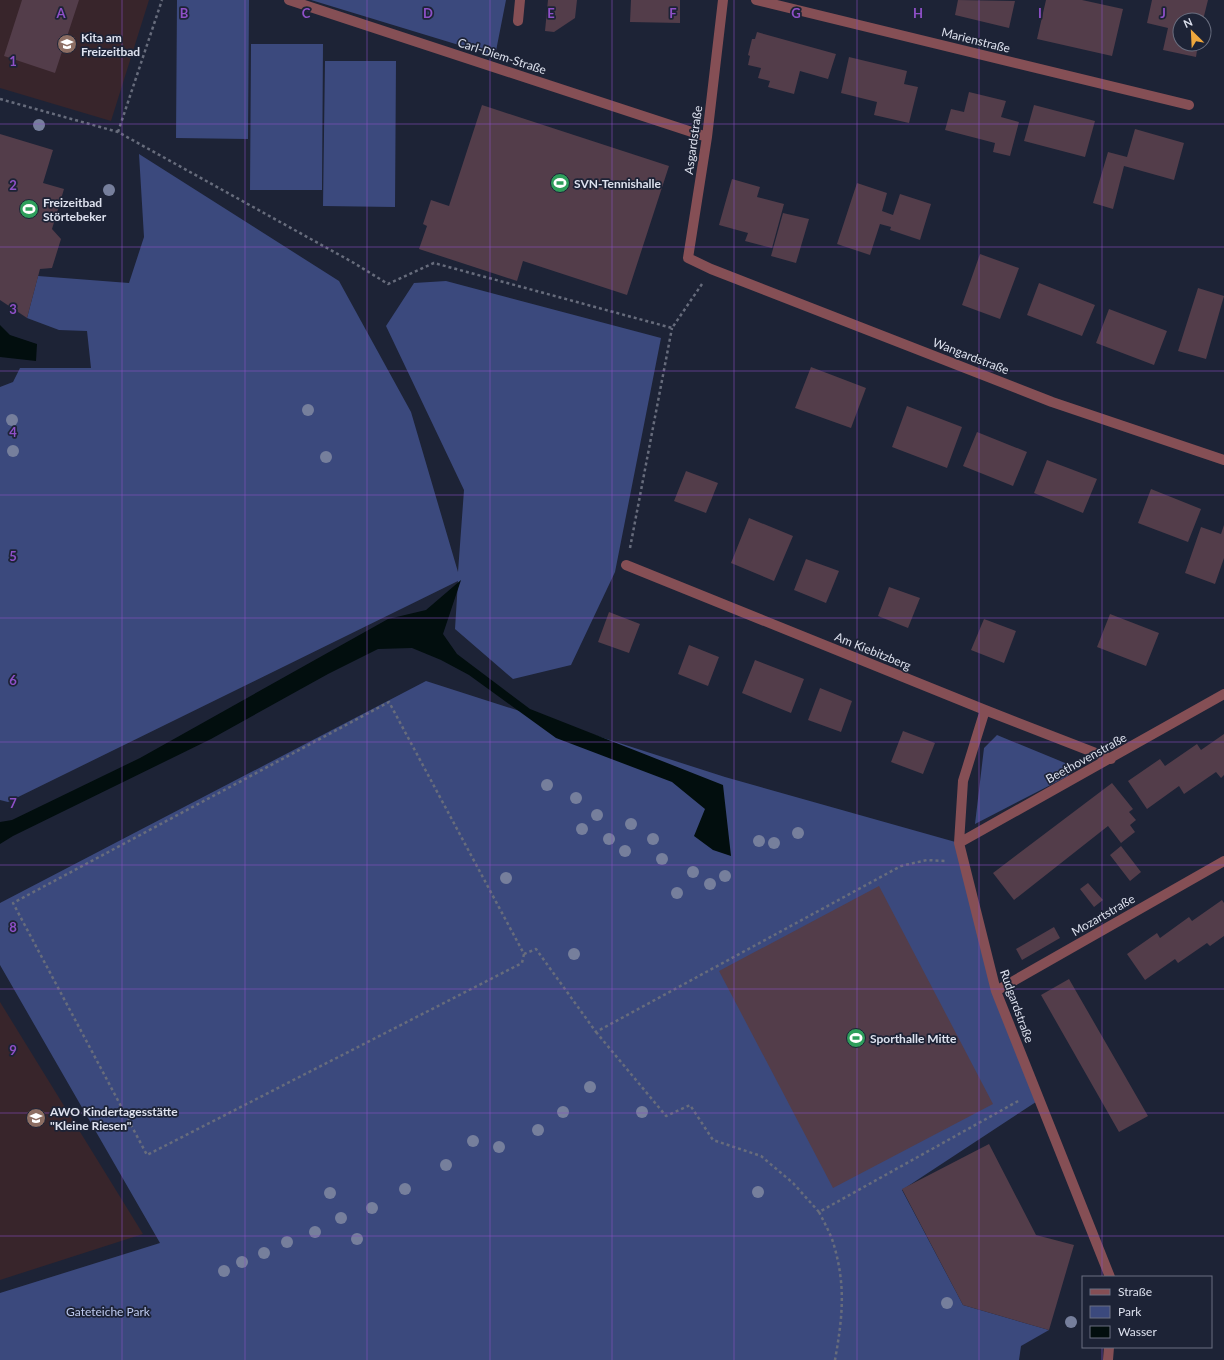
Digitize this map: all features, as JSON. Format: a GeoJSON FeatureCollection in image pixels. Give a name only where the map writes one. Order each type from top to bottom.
{"type":"FeatureCollection","features":[{"type":"Feature","properties":{"kind":"street","name":"Carl-Diem-Straße"},"geometry":{"type":"LineString","coordinates":[[289,0],[707,137]]}},
{"type":"Feature","properties":{"kind":"street"},"geometry":{"type":"LineString","coordinates":[[518,22],[520,0]]}},
{"type":"Feature","properties":{"kind":"street","name":"Asgardstraße"},"geometry":{"type":"LineString","coordinates":[[711,269],[688,258],[707,137],[723,0]]}},
{"type":"Feature","properties":{"kind":"street","name":"Marienstraße"},"geometry":{"type":"LineString","coordinates":[[756,0],[1189,105]]}},
{"type":"Feature","properties":{"kind":"street","name":"Wangardstraße"},"geometry":{"type":"LineString","coordinates":[[711,269],[1052,402],[1224,460]]}},
{"type":"Feature","properties":{"kind":"street","name":"Am Kiebitzberg"},"geometry":{"type":"LineString","coordinates":[[626,565],[985,710],[1111,759]]}},
{"type":"Feature","properties":{"kind":"street","name":"Beethovenstraße"},"geometry":{"type":"LineString","coordinates":[[959,843],[1111,759],[1224,694]]}},
{"type":"Feature","properties":{"kind":"street","name":"Rudgardstraße"},"geometry":{"type":"LineString","coordinates":[[985,710],[963,780],[959,843],[996,991],[1110,1276]]}},
{"type":"Feature","properties":{"kind":"street","name":"Mozartstraße"},"geometry":{"type":"LineString","coordinates":[[996,991],[1224,861]]}},
{"type":"Feature","properties":{"kind":"street"},"geometry":{"type":"LineString","coordinates":[[1108,1360],[1110,1348]]}},
{"type":"Feature","properties":{"kind":"path"},"geometry":{"type":"LineString","coordinates":[[118,132],[162,0]]}},
{"type":"Feature","properties":{"kind":"path"},"geometry":{"type":"LineString","coordinates":[[0,99],[118,132],[354,263],[388,284],[434,263],[672,328]]}},
{"type":"Feature","properties":{"kind":"path"},"geometry":{"type":"LineString","coordinates":[[626,565],[672,328],[711,269]]}},
{"type":"Feature","properties":{"kind":"path"},"geometry":{"type":"LineString","coordinates":[[390,702],[524,954],[522,963],[147,1155],[13,903],[390,702]]}},
{"type":"Feature","properties":{"kind":"path"},"geometry":{"type":"LineString","coordinates":[[596,1032],[901,866],[927,860],[964,863]]}},
{"type":"Feature","properties":{"kind":"path"},"geometry":{"type":"LineString","coordinates":[[524,954],[536,949],[596,1032],[666,1116],[690,1105],[712,1140],[760,1156],[793,1183],[819,1212],[835,1247],[842,1281],[842,1316],[835,1360]]}},
{"type":"Feature","properties":{"kind":"path"},"geometry":{"type":"LineString","coordinates":[[819,1212],[1035,1090]]}},
{"type":"Feature","properties":{"kind":"shaded area","name":"Kita am Freizeitbad"},"geometry":{"type":"Polygon","coordinates":[[[0,0],[149,0],[111,121],[0,88],[0,0]]]}},
{"type":"Feature","properties":{"kind":"shaded area","name":"AWO Kindertagesstätte \"Kleine Riesen\""},"geometry":{"type":"Polygon","coordinates":[[[0,1002],[143,1234],[0,1280],[0,1002]]]}},
{"type":"Feature","properties":{"kind":"green space"},"geometry":{"type":"Polygon","coordinates":[[[177,0],[249,0],[248,139],[176,138],[177,0]]]}},
{"type":"Feature","properties":{"kind":"green space"},"geometry":{"type":"Polygon","coordinates":[[[311,0],[506,0],[495,56],[311,0]]]}},
{"type":"Feature","properties":{"kind":"green space"},"geometry":{"type":"Polygon","coordinates":[[[251,44],[323,44],[322,190],[250,190],[251,44]]]}},
{"type":"Feature","properties":{"kind":"green space"},"geometry":{"type":"Polygon","coordinates":[[[325,61],[396,61],[395,207],[323,206],[325,61]]]}},
{"type":"Feature","properties":{"kind":"green space"},"geometry":{"type":"Polygon","coordinates":[[[139,154],[339,281],[411,412],[458,572],[464,490],[386,326],[414,283],[446,281],[661,338],[615,572],[571,665],[513,679],[455,629],[458,581],[8,802],[0,800],[0,387],[13,382],[20,368],[91,368],[87,331],[59,330],[27,318],[38,276],[129,283],[144,237],[139,154]]]}},
{"type":"Feature","properties":{"kind":"green space","name":"Gateteiche Park"},"geometry":{"type":"Polygon","coordinates":[[[426,681],[725,777],[959,843],[996,991],[1039,1100],[902,1190],[963,1305],[1049,1330],[1021,1346],[1019,1360],[0,1360],[0,1293],[160,1243],[0,965],[0,903],[426,681]]]}},
{"type":"Feature","properties":{"kind":"green space"},"geometry":{"type":"Polygon","coordinates":[[[997,735],[1070,765],[1068,776],[975,824],[984,748],[997,735]]]}},
{"type":"Feature","properties":{"kind":"water"},"geometry":{"type":"Polygon","coordinates":[[[0,325],[10,335],[37,344],[36,361],[0,357],[0,325]]]}},
{"type":"Feature","properties":{"kind":"water"},"geometry":{"type":"Polygon","coordinates":[[[461,580],[443,634],[457,654],[530,709],[723,785],[731,856],[713,850],[694,836],[705,809],[672,782],[556,738],[469,675],[441,660],[412,648],[378,649],[328,674],[211,739],[13,836],[0,844],[0,822],[12,820],[140,758],[388,619],[426,610],[461,580]]]}},
{"type":"Feature","properties":{"kind":"building"},"geometry":{"type":"Polygon","coordinates":[[[22,0],[79,0],[55,73],[4,56],[22,0]]]}},
{"type":"Feature","properties":{"kind":"building"},"geometry":{"type":"Polygon","coordinates":[[[548,0],[577,0],[575,18],[554,32],[545,31],[548,0]]]}},
{"type":"Feature","properties":{"kind":"building"},"geometry":{"type":"Polygon","coordinates":[[[631,0],[680,0],[680,23],[630,22],[631,0]]]}},
{"type":"Feature","properties":{"kind":"building"},"geometry":{"type":"Polygon","coordinates":[[[958,0],[1015,1],[1009,28],[955,15],[958,0]]]}},
{"type":"Feature","properties":{"kind":"building"},"geometry":{"type":"Polygon","coordinates":[[[1046,0],[1082,0],[1123,9],[1112,56],[1037,39],[1046,0]]]}},
{"type":"Feature","properties":{"kind":"building"},"geometry":{"type":"Polygon","coordinates":[[[1152,0],[1208,0],[1205,12],[1172,12],[1172,52],[1163,50],[1168,28],[1147,23],[1152,0]]]}},
{"type":"Feature","properties":{"kind":"building"},"geometry":{"type":"Polygon","coordinates":[[[757,32],[836,54],[828,79],[800,71],[794,94],[768,87],[770,81],[758,78],[761,68],[748,65],[750,56],[748,55],[752,39],[755,39],[757,32]]]}},
{"type":"Feature","properties":{"kind":"building"},"geometry":{"type":"Polygon","coordinates":[[[1172,52],[1197,52],[1196,57],[1172,52]]]}},
{"type":"Feature","properties":{"kind":"building"},"geometry":{"type":"Polygon","coordinates":[[[849,57],[907,71],[904,84],[918,87],[909,123],[874,115],[877,102],[841,93],[849,57]]]}},
{"type":"Feature","properties":{"kind":"building"},"geometry":{"type":"Polygon","coordinates":[[[969,92],[1006,101],[1001,117],[1019,122],[1010,156],[993,152],[995,143],[945,130],[951,109],[964,112],[969,92]]]}},
{"type":"Feature","properties":{"kind":"building","name":"SVN-Tennishalle"},"geometry":{"type":"Polygon","coordinates":[[[482,105],[669,166],[627,295],[523,261],[517,281],[419,249],[427,226],[423,224],[431,200],[449,206],[482,105]]]}},
{"type":"Feature","properties":{"kind":"building"},"geometry":{"type":"Polygon","coordinates":[[[1034,105],[1095,121],[1085,157],[1024,141],[1034,105]]]}},
{"type":"Feature","properties":{"kind":"building"},"geometry":{"type":"Polygon","coordinates":[[[1135,129],[1184,143],[1174,180],[1124,166],[1113,209],[1093,203],[1108,152],[1127,157],[1135,129]]]}},
{"type":"Feature","properties":{"kind":"building","name":"Freizeitbad Störtebeker"},"geometry":{"type":"Polygon","coordinates":[[[0,134],[53,150],[43,183],[64,189],[52,229],[61,239],[52,268],[40,269],[27,318],[0,300],[0,134]]]}},
{"type":"Feature","properties":{"kind":"building"},"geometry":{"type":"Polygon","coordinates":[[[732,179],[760,187],[757,197],[784,204],[772,248],[745,241],[748,233],[719,225],[732,179]]]}},
{"type":"Feature","properties":{"kind":"building"},"geometry":{"type":"Polygon","coordinates":[[[857,183],[887,193],[882,211],[893,215],[900,194],[931,204],[920,240],[890,230],[891,227],[880,224],[870,255],[837,244],[857,183]]]}},
{"type":"Feature","properties":{"kind":"building"},"geometry":{"type":"Polygon","coordinates":[[[783,213],[809,219],[796,263],[771,256],[783,213]]]}},
{"type":"Feature","properties":{"kind":"building"},"geometry":{"type":"Polygon","coordinates":[[[980,254],[1019,268],[1000,319],[962,305],[980,254]]]}},
{"type":"Feature","properties":{"kind":"building"},"geometry":{"type":"Polygon","coordinates":[[[1039,283],[1095,305],[1082,336],[1027,315],[1039,283]]]}},
{"type":"Feature","properties":{"kind":"building"},"geometry":{"type":"Polygon","coordinates":[[[1198,288],[1224,296],[1206,359],[1178,351],[1198,288]]]}},
{"type":"Feature","properties":{"kind":"building"},"geometry":{"type":"Polygon","coordinates":[[[1109,309],[1167,331],[1154,365],[1096,343],[1109,309]]]}},
{"type":"Feature","properties":{"kind":"building"},"geometry":{"type":"Polygon","coordinates":[[[811,367],[866,388],[851,428],[795,408],[811,367]]]}},
{"type":"Feature","properties":{"kind":"building"},"geometry":{"type":"Polygon","coordinates":[[[907,406],[962,427],[947,468],[892,447],[907,406]]]}},
{"type":"Feature","properties":{"kind":"building"},"geometry":{"type":"Polygon","coordinates":[[[977,432],[1027,452],[1013,486],[963,466],[977,432]]]}},
{"type":"Feature","properties":{"kind":"building"},"geometry":{"type":"Polygon","coordinates":[[[1047,460],[1097,479],[1083,513],[1034,493],[1047,460]]]}},
{"type":"Feature","properties":{"kind":"building"},"geometry":{"type":"Polygon","coordinates":[[[686,471],[718,483],[706,513],[674,501],[686,471]]]}},
{"type":"Feature","properties":{"kind":"building"},"geometry":{"type":"Polygon","coordinates":[[[1151,489],[1201,509],[1188,542],[1138,523],[1151,489]]]}},
{"type":"Feature","properties":{"kind":"building"},"geometry":{"type":"Polygon","coordinates":[[[749,518],[793,536],[774,581],[731,563],[749,518]]]}},
{"type":"Feature","properties":{"kind":"building"},"geometry":{"type":"Polygon","coordinates":[[[1224,525],[1224,558],[1215,584],[1185,573],[1201,527],[1221,534],[1224,525]]]}},
{"type":"Feature","properties":{"kind":"building"},"geometry":{"type":"Polygon","coordinates":[[[806,559],[839,571],[826,603],[794,590],[806,559]]]}},
{"type":"Feature","properties":{"kind":"building"},"geometry":{"type":"Polygon","coordinates":[[[889,587],[920,598],[908,628],[878,616],[889,587]]]}},
{"type":"Feature","properties":{"kind":"building"},"geometry":{"type":"Polygon","coordinates":[[[609,612],[640,624],[629,653],[598,642],[609,612]]]}},
{"type":"Feature","properties":{"kind":"building"},"geometry":{"type":"Polygon","coordinates":[[[1110,614],[1159,633],[1146,666],[1097,647],[1110,614]]]}},
{"type":"Feature","properties":{"kind":"building"},"geometry":{"type":"Polygon","coordinates":[[[984,619],[1016,631],[1004,663],[971,650],[984,619]]]}},
{"type":"Feature","properties":{"kind":"building"},"geometry":{"type":"Polygon","coordinates":[[[689,645],[719,657],[708,686],[678,674],[689,645]]]}},
{"type":"Feature","properties":{"kind":"building"},"geometry":{"type":"Polygon","coordinates":[[[755,660],[804,679],[791,713],[742,693],[755,660]]]}},
{"type":"Feature","properties":{"kind":"building"},"geometry":{"type":"Polygon","coordinates":[[[820,688],[852,701],[841,732],[808,720],[820,688]]]}},
{"type":"Feature","properties":{"kind":"building"},"geometry":{"type":"Polygon","coordinates":[[[903,731],[935,743],[923,774],[891,762],[903,731]]]}},
{"type":"Feature","properties":{"kind":"building"},"geometry":{"type":"Polygon","coordinates":[[[1224,734],[1224,775],[1221,778],[1216,772],[1184,794],[1179,786],[1147,809],[1128,781],[1160,759],[1165,766],[1197,744],[1201,750],[1224,734]]]}},
{"type":"Feature","properties":{"kind":"building"},"geometry":{"type":"Polygon","coordinates":[[[1112,783],[1133,809],[1129,812],[1136,820],[1130,825],[1135,832],[1121,843],[1108,826],[1014,900],[993,873],[1112,783]]]}},
{"type":"Feature","properties":{"kind":"building"},"geometry":{"type":"Polygon","coordinates":[[[1121,846],[1141,872],[1130,881],[1110,855],[1121,846]]]}},
{"type":"Feature","properties":{"kind":"building"},"geometry":{"type":"Polygon","coordinates":[[[1088,883],[1103,900],[1094,907],[1080,889],[1088,883]]]}},
{"type":"Feature","properties":{"kind":"building","name":"Sporthalle Mitte"},"geometry":{"type":"Polygon","coordinates":[[[879,886],[993,1104],[833,1188],[719,971],[879,886]]]}},
{"type":"Feature","properties":{"kind":"building"},"geometry":{"type":"Polygon","coordinates":[[[1222,900],[1224,903],[1224,936],[1210,946],[1207,943],[1178,963],[1175,959],[1145,980],[1127,954],[1157,933],[1160,938],[1189,917],[1192,921],[1222,900]]]}},
{"type":"Feature","properties":{"kind":"building"},"geometry":{"type":"Polygon","coordinates":[[[1054,927],[1060,938],[1022,960],[1016,949],[1054,927]]]}},
{"type":"Feature","properties":{"kind":"building"},"geometry":{"type":"Polygon","coordinates":[[[1069,979],[1148,1116],[1119,1132],[1041,995],[1069,979]]]}},
{"type":"Feature","properties":{"kind":"building"},"geometry":{"type":"Polygon","coordinates":[[[989,1144],[1036,1235],[1074,1245],[1049,1330],[963,1305],[902,1189],[989,1144]]]}},
{"type":"Feature","properties":{"kind":"place","name":"Kita am Freizeitbad"},"geometry":{"type":"Point","coordinates":[67,44]}},
{"type":"Feature","properties":{"kind":"place","name":"SVN-Tennishalle"},"geometry":{"type":"Point","coordinates":[560,183]}},
{"type":"Feature","properties":{"kind":"place","name":"Freizeitbad Störtebeker"},"geometry":{"type":"Point","coordinates":[29,209]}},
{"type":"Feature","properties":{"kind":"place","name":"Sporthalle Mitte"},"geometry":{"type":"Point","coordinates":[856,1038]}},
{"type":"Feature","properties":{"kind":"place","name":"AWO Kindertagesstätte \"Kleine Riesen\""},"geometry":{"type":"Point","coordinates":[36,1118]}}]}
